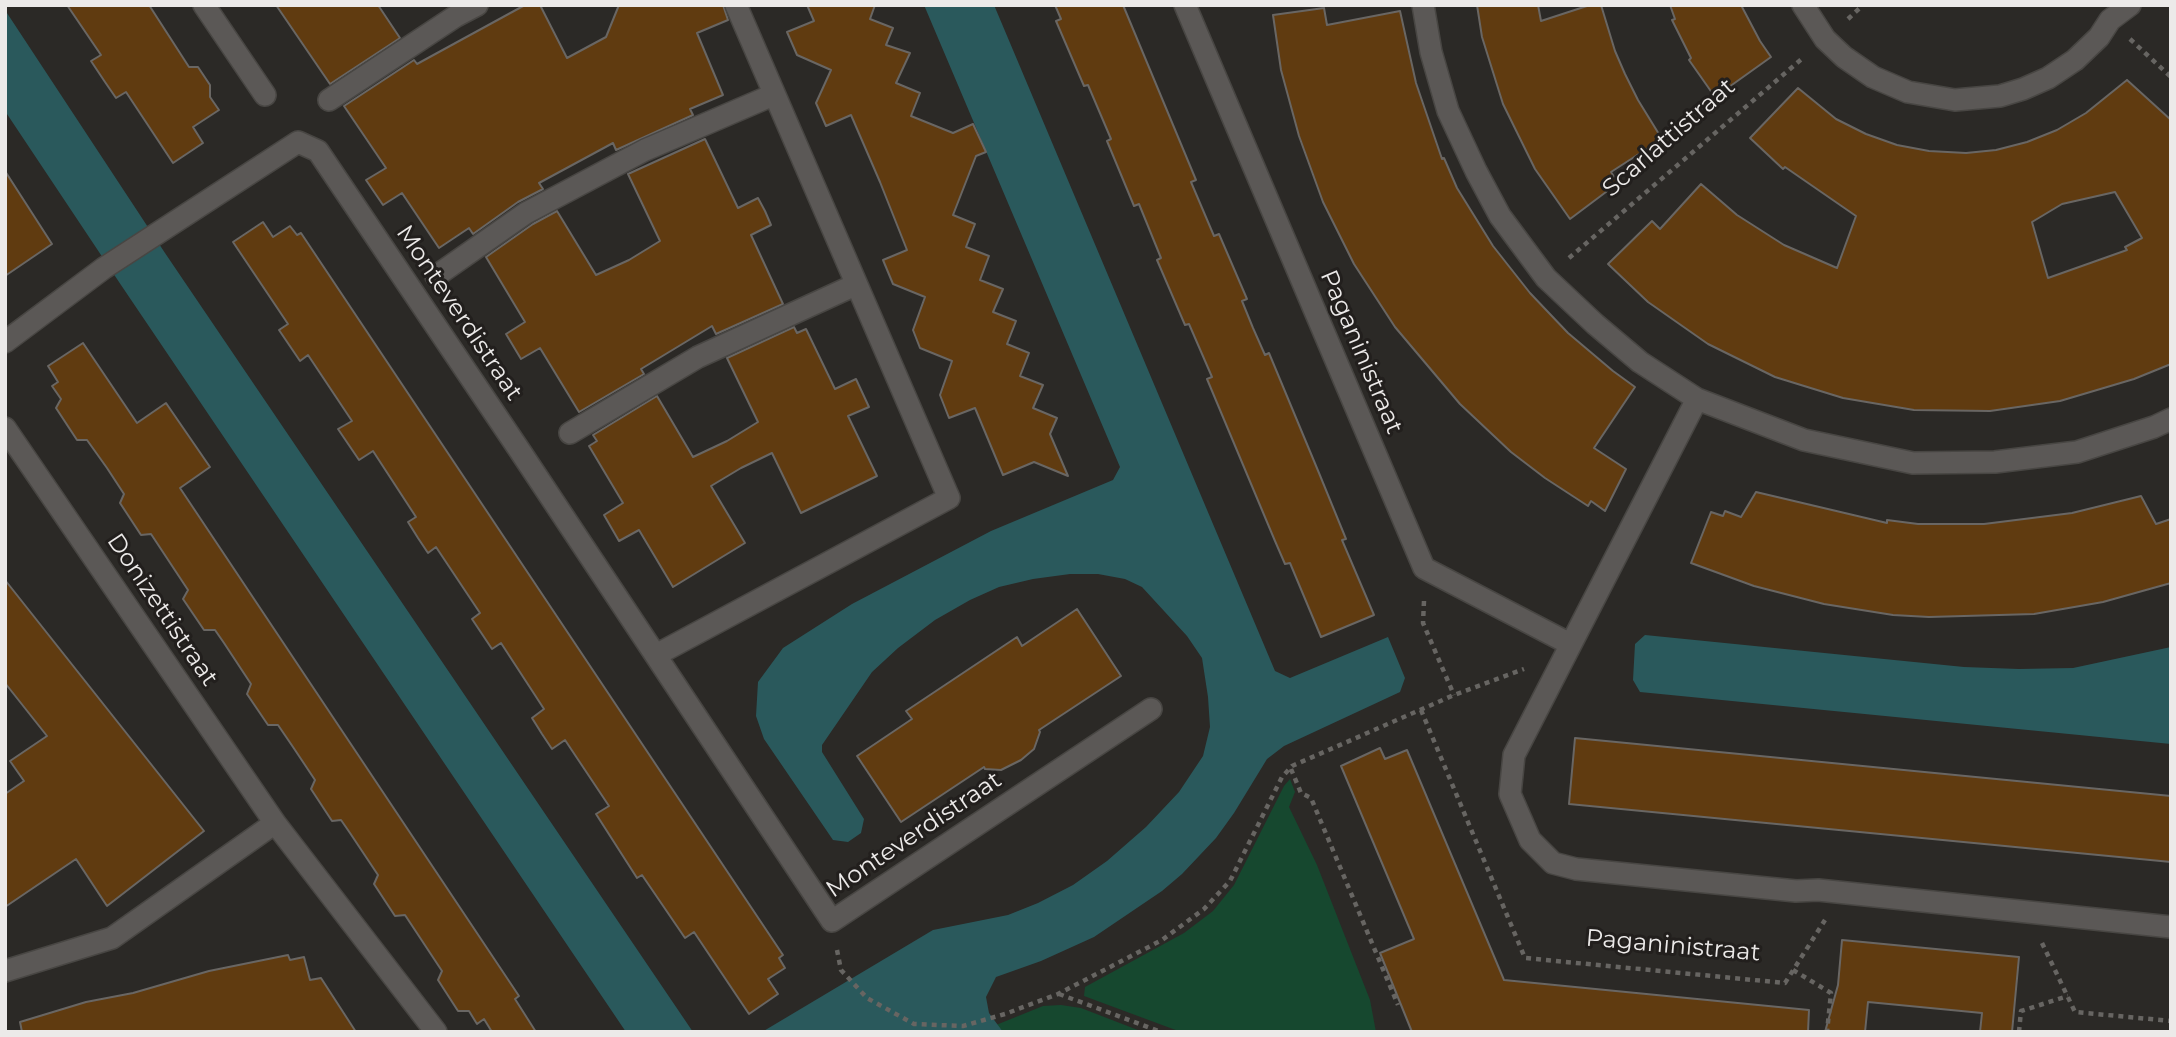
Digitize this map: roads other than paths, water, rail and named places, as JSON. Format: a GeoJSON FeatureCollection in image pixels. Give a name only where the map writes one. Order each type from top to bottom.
{"type":"FeatureCollection","features":[{"type":"Feature","properties":{"kind":"street"},"geometry":{"type":"LineString","coordinates":[[204,5],[265,95]]}},
{"type":"Feature","properties":{"kind":"street"},"geometry":{"type":"LineString","coordinates":[[329,100],[477,5]]}},
{"type":"Feature","properties":{"kind":"street"},"geometry":{"type":"LineString","coordinates":[[656,655],[949,498],[736,5]]}},
{"type":"Feature","properties":{"kind":"street","name":"Paganinistraat"},"geometry":{"type":"LineString","coordinates":[[1185,5],[1424,568],[1570,643]]}},
{"type":"Feature","properties":{"kind":"street"},"geometry":{"type":"LineString","coordinates":[[1423,5],[1431,52],[1448,111],[1500,216],[1546,278],[1595,324],[1640,362],[1697,399],[1804,440],[1913,463],[1995,462],[2077,452],[2171,419]]}},
{"type":"Feature","properties":{"kind":"street"},"geometry":{"type":"LineString","coordinates":[[1803,5],[1825,39],[1844,57],[1873,77],[1890,86],[1930,98],[1979,99],[2023,89],[2048,78],[2075,60],[2099,37],[2110,20],[2130,5]]}},
{"type":"Feature","properties":{"kind":"street","name":"Monteverdistraat"},"geometry":{"type":"LineString","coordinates":[[436,276],[526,213],[645,150],[773,94]]}},
{"type":"Feature","properties":{"kind":"street","name":"Monteverdistraat"},"geometry":{"type":"LineString","coordinates":[[5,342],[164,227],[298,142],[317,151],[832,921],[1151,709]]}},
{"type":"Feature","properties":{"kind":"street"},"geometry":{"type":"LineString","coordinates":[[570,433],[698,357],[855,285]]}},
{"type":"Feature","properties":{"kind":"street"},"geometry":{"type":"LineString","coordinates":[[1697,399],[1514,755],[1510,794],[1530,840],[1553,863],[1576,869],[1796,891],[1818,890],[2171,927]]}},
{"type":"Feature","properties":{"kind":"street","name":"Donizettistraat"},"geometry":{"type":"LineString","coordinates":[[5,428],[275,823],[436,1032]]}},
{"type":"Feature","properties":{"kind":"street"},"geometry":{"type":"LineString","coordinates":[[5,971],[112,938],[275,823]]}},
{"type":"Feature","properties":{"kind":"water"},"geometry":{"type":"Polygon","coordinates":[[[924,5],[994,5],[1275,671],[1290,678],[1388,637],[1405,678],[1400,692],[1284,746],[1267,759],[1216,838],[1162,891],[1094,937],[1041,961],[996,977],[986,997],[989,1013],[1003,1032],[762,1032],[933,930],[1008,915],[1073,885],[1107,861],[1146,827],[1179,792],[1203,756],[1210,727],[1202,658],[1187,636],[1142,587],[1125,579],[1098,574],[1070,574],[999,587],[970,600],[935,620],[872,672],[822,745],[822,752],[864,819],[861,833],[848,842],[833,840],[764,739],[756,716],[758,682],[783,648],[852,604],[991,531],[1113,480],[1120,467],[924,5]]]}},
{"type":"Feature","properties":{"kind":"water"},"geometry":{"type":"Polygon","coordinates":[[[5,10],[165,253],[693,1032],[626,1032],[121,285],[5,111],[5,10]]]}},
{"type":"Feature","properties":{"kind":"water"},"geometry":{"type":"Polygon","coordinates":[[[1645,635],[1964,667],[2019,669],[2073,668],[2171,647],[2171,744],[1640,692],[1633,680],[1635,644],[1645,635]]]}}]}
